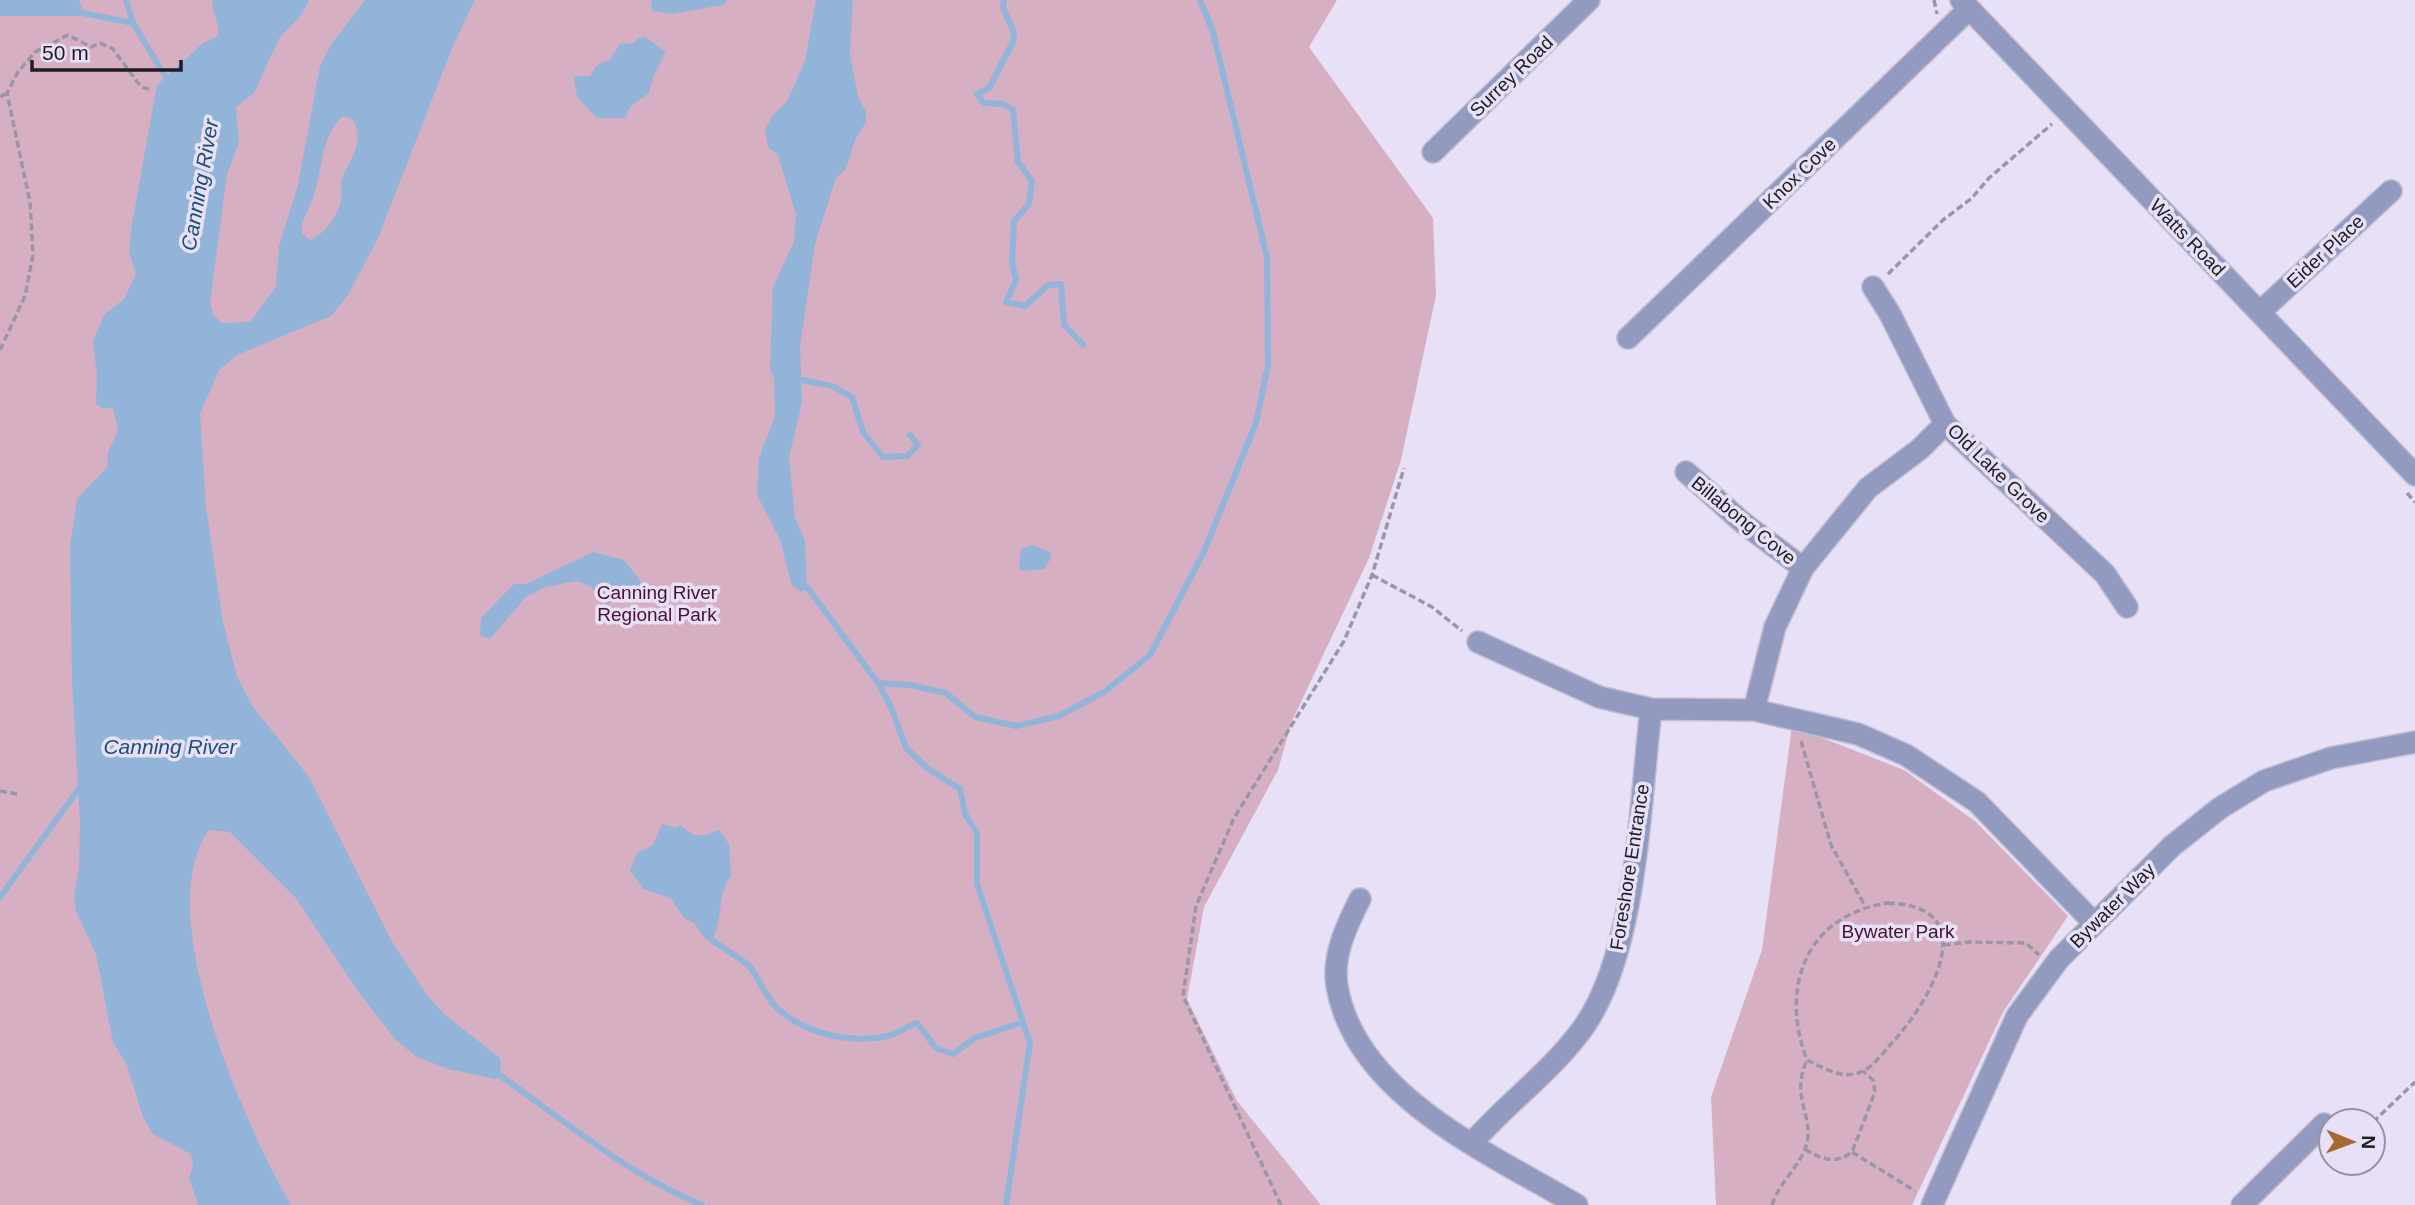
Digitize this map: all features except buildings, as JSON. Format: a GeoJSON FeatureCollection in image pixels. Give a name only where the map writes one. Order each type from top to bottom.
{"type":"FeatureCollection","features":[{"type":"Feature","properties":{"kind":"street","name":"Surrey Road"},"geometry":{"type":"LineString","coordinates":[[1433,152],[1589,0]]}},
{"type":"Feature","properties":{"kind":"street","name":"Watts Road"},"geometry":{"type":"LineString","coordinates":[[1965,4],[2415,475]]}},
{"type":"Feature","properties":{"kind":"street","name":"Knox Cove"},"geometry":{"type":"LineString","coordinates":[[1628,338],[1965,4]]}},
{"type":"Feature","properties":{"kind":"street","name":"Eider Place"},"geometry":{"type":"LineString","coordinates":[[2260,312],[2391,191]]}},
{"type":"Feature","properties":{"kind":"street","name":"Old Lake Grove"},"geometry":{"type":"LineString","coordinates":[[1873,286],[1890,314],[1945,424],[2105,574],[2127,607]]}},
{"type":"Feature","properties":{"kind":"street"},"geometry":{"type":"LineString","coordinates":[[1754,710],[1775,627],[1802,568],[1868,488],[1920,449],[1945,424]]}},
{"type":"Feature","properties":{"kind":"street","name":"Billabong Cove"},"geometry":{"type":"LineString","coordinates":[[1686,472],[1742,522],[1802,568]]}},
{"type":"Feature","properties":{"kind":"street"},"geometry":{"type":"LineString","coordinates":[[1478,642],[1598,697],[1651,709],[1754,710],[1858,734],[1906,755],[1977,802],[2094,923]]}},
{"type":"Feature","properties":{"kind":"street","name":"Foreshore Entrance"},"geometry":{"type":"LineString","coordinates":[[1473,1142],[1498,1113],[1559,1058],[1584,1026],[1605,990],[1620,942],[1628,897],[1651,709]]}},
{"type":"Feature","properties":{"kind":"street","name":"Bywater Way"},"geometry":{"type":"LineString","coordinates":[[1933,1204],[2017,1016],[2059,959],[2172,845],[2220,808],[2264,781],[2331,758],[2415,742]]}},
{"type":"Feature","properties":{"kind":"street"},"geometry":{"type":"LineString","coordinates":[[1360,899],[1340,940],[1336,984],[1351,1031],[1380,1073],[1419,1109],[1577,1205]]}},
{"type":"Feature","properties":{"kind":"street"},"geometry":{"type":"LineString","coordinates":[[2242,1205],[2317,1131]]}},
{"type":"Feature","properties":{"kind":"path"},"geometry":{"type":"LineString","coordinates":[[0,97],[7,93],[18,72],[35,52],[68,36],[91,47],[100,43],[113,49],[141,88],[149,89]]}},
{"type":"Feature","properties":{"kind":"path"},"geometry":{"type":"LineString","coordinates":[[0,350],[25,296],[33,255],[30,202],[7,93]]}},
{"type":"Feature","properties":{"kind":"path"},"geometry":{"type":"LineString","coordinates":[[1873,286],[1902,264],[1943,220],[1972,198],[1989,177],[2025,149],[2067,110]]}},
{"type":"Feature","properties":{"kind":"path"},"geometry":{"type":"LineString","coordinates":[[1280,1205],[1183,996],[1196,906],[1234,818],[1339,652],[1372,575],[1404,468]]}},
{"type":"Feature","properties":{"kind":"path"},"geometry":{"type":"LineString","coordinates":[[1372,575],[1432,607],[1478,642]]}},
{"type":"Feature","properties":{"kind":"path"},"geometry":{"type":"LineString","coordinates":[[1795,719],[1831,845],[1865,906]]}},
{"type":"Feature","properties":{"kind":"path"},"geometry":{"type":"LineString","coordinates":[[0,791],[17,794]]}},
{"type":"Feature","properties":{"kind":"path"},"geometry":{"type":"LineString","coordinates":[[1772,1205],[1775,1193],[1805,1149],[1806,1113],[1799,1094],[1799,1081],[1807,1060],[1796,1015],[1797,986],[1805,963],[1817,941],[1832,923],[1865,906],[1906,903],[1922,909],[1935,920],[1942,933],[1942,960],[1918,1011],[1900,1035],[1863,1071],[1841,1074],[1807,1060]]}},
{"type":"Feature","properties":{"kind":"path"},"geometry":{"type":"LineString","coordinates":[[1944,945],[1970,942],[2026,943],[2040,956]]}},
{"type":"Feature","properties":{"kind":"path"},"geometry":{"type":"LineString","coordinates":[[1805,1149],[1818,1157],[1834,1160],[1852,1152],[1875,1092],[1873,1080],[1863,1071]]}},
{"type":"Feature","properties":{"kind":"path"},"geometry":{"type":"LineString","coordinates":[[2387,1109],[2415,1082]]}},
{"type":"Feature","properties":{"kind":"path"},"geometry":{"type":"LineString","coordinates":[[1852,1152],[1933,1204]]}},
{"type":"Feature","properties":{"kind":"green space","name":"Canning River Regional Park"},"geometry":{"type":"Polygon","coordinates":[[[0,0],[1337,0],[1309,47],[1433,218],[1436,295],[1401,460],[1369,558],[1292,721],[1278,770],[1204,907],[1187,999],[1237,1101],[1321,1205],[0,1205],[0,0]]]}},
{"type":"Feature","properties":{"kind":"green space","name":"Bywater Park"},"geometry":{"type":"Polygon","coordinates":[[[1792,726],[1904,770],[1976,822],[2068,916],[2003,1012],[1912,1205],[1716,1205],[1711,1097],[1762,950],[1792,726]]]}},
{"type":"Feature","properties":{"kind":"water"},"geometry":{"type":"Polygon","coordinates":[[[0,0],[79,0],[83,13],[81,16],[0,16],[0,0]]]}},
{"type":"Feature","properties":{"kind":"water","name":"Canning River"},"geometry":{"type":"Polygon","coordinates":[[[212,0],[309,0],[302,14],[280,37],[254,93],[236,107],[239,143],[227,174],[210,302],[213,315],[222,323],[250,322],[276,287],[279,246],[298,185],[320,66],[330,46],[365,0],[475,0],[453,46],[378,238],[348,295],[331,316],[237,355],[219,370],[200,414],[206,507],[223,622],[237,676],[253,707],[309,777],[391,940],[427,995],[444,1014],[500,1058],[501,1076],[495,1079],[448,1069],[415,1056],[395,1039],[357,990],[295,897],[230,832],[209,830],[193,866],[190,912],[197,964],[229,1074],[272,1170],[291,1205],[198,1205],[189,1178],[193,1166],[191,1154],[153,1134],[143,1117],[127,1065],[113,1042],[96,954],[76,911],[74,897],[79,868],[80,824],[72,680],[70,546],[77,499],[107,467],[108,452],[118,431],[113,407],[103,409],[96,404],[97,376],[93,341],[105,314],[124,299],[136,274],[129,252],[131,229],[157,85],[203,43],[218,36],[212,0]],[[344,116],[331,131],[327,141],[315,192],[302,227],[302,233],[310,240],[326,229],[337,211],[342,179],[357,143],[354,121],[344,116]]]}},
{"type":"Feature","properties":{"kind":"water"},"geometry":{"type":"Polygon","coordinates":[[[651,0],[728,0],[723,5],[671,14],[652,11],[651,0]]]}},
{"type":"Feature","properties":{"kind":"water"},"geometry":{"type":"Polygon","coordinates":[[[816,0],[853,0],[850,54],[858,97],[866,111],[866,122],[855,140],[846,169],[836,178],[815,244],[800,346],[802,402],[789,458],[795,518],[805,540],[807,587],[802,592],[792,586],[780,540],[757,495],[759,458],[775,416],[774,378],[770,368],[773,287],[794,242],[796,215],[778,155],[768,147],[765,130],[772,116],[787,101],[805,61],[816,0]]]}},
{"type":"Feature","properties":{"kind":"water"},"geometry":{"type":"Polygon","coordinates":[[[645,37],[666,52],[653,77],[649,93],[630,107],[625,118],[597,118],[577,97],[574,76],[590,76],[596,66],[610,59],[620,44],[634,43],[638,38],[645,37]]]}},
{"type":"Feature","properties":{"kind":"water"},"geometry":{"type":"Polygon","coordinates":[[[1033,545],[1050,552],[1051,558],[1044,569],[1023,571],[1019,568],[1021,549],[1033,545]]]}},
{"type":"Feature","properties":{"kind":"water"},"geometry":{"type":"Polygon","coordinates":[[[593,552],[624,560],[642,583],[643,594],[607,605],[590,586],[577,581],[545,587],[526,597],[490,639],[480,635],[481,618],[514,584],[526,584],[593,552]]]}},
{"type":"Feature","properties":{"kind":"water"},"geometry":{"type":"Polygon","coordinates":[[[662,824],[676,828],[680,825],[694,835],[705,835],[719,830],[729,844],[731,876],[723,891],[718,924],[712,940],[706,940],[694,923],[684,918],[670,898],[643,889],[630,870],[637,853],[653,845],[662,824]]]}},
{"type":"Feature","properties":{"kind":"waterway"},"geometry":{"type":"LineString","coordinates":[[126,0],[133,23]]}},
{"type":"Feature","properties":{"kind":"waterway"},"geometry":{"type":"LineString","coordinates":[[1004,0],[1003,7],[1014,33],[1013,42],[989,88],[977,94],[984,103],[1003,104],[1013,110],[1018,162],[1032,181],[1029,204],[1014,221],[1012,262],[1016,280],[1006,302],[1025,306],[1048,285],[1061,284],[1064,325],[1083,345]]}},
{"type":"Feature","properties":{"kind":"waterway"},"geometry":{"type":"LineString","coordinates":[[878,683],[910,685],[946,693],[975,717],[1016,726],[1059,716],[1104,692],[1150,655],[1203,554],[1256,423],[1268,365],[1267,257],[1213,32],[1200,0]]}},
{"type":"Feature","properties":{"kind":"waterway"},"geometry":{"type":"LineString","coordinates":[[83,13],[133,23],[165,76]]}},
{"type":"Feature","properties":{"kind":"waterway"},"geometry":{"type":"LineString","coordinates":[[802,380],[832,386],[852,397],[863,432],[883,457],[907,456],[918,445],[910,435]]}},
{"type":"Feature","properties":{"kind":"waterway"},"geometry":{"type":"LineString","coordinates":[[807,587],[878,683],[891,707],[906,748],[927,768],[960,789],[965,814],[977,833],[977,884],[1030,1043],[1006,1205]]}},
{"type":"Feature","properties":{"kind":"waterway"},"geometry":{"type":"LineString","coordinates":[[0,897],[83,783]]}},
{"type":"Feature","properties":{"kind":"waterway"},"geometry":{"type":"LineString","coordinates":[[712,940],[751,968],[777,1008],[788,1017],[829,1035],[873,1038],[891,1035],[917,1023],[936,1048],[953,1054],[975,1038],[1023,1022]]}},
{"type":"Feature","properties":{"kind":"waterway"},"geometry":{"type":"LineString","coordinates":[[501,1076],[623,1163],[702,1205]]}}]}
